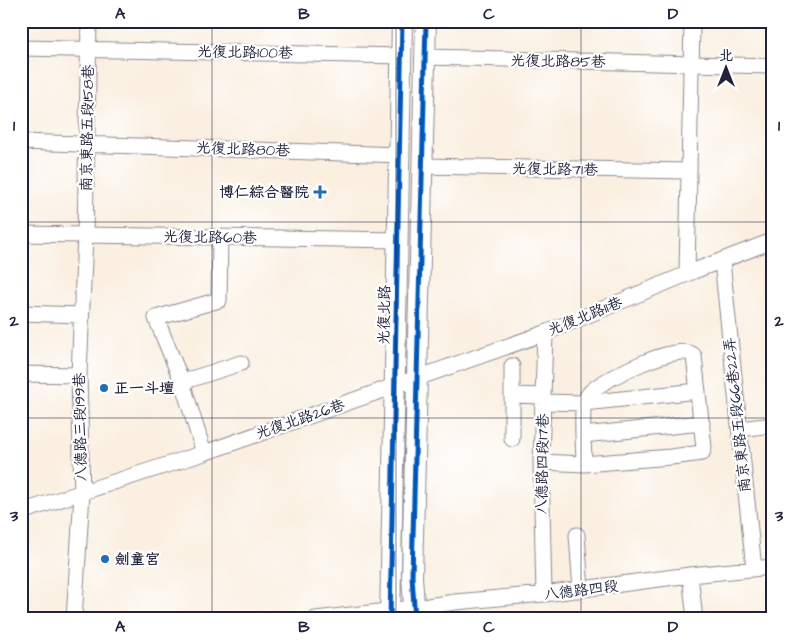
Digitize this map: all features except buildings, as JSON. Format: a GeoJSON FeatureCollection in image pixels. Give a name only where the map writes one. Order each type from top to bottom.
{"type":"FeatureCollection","features":[{"type":"Feature","properties":{"kind":"main road","name":"光復北路"},"geometry":{"type":"LineString","coordinates":[[390,614],[402,21]]}},
{"type":"Feature","properties":{"kind":"main road"},"geometry":{"type":"LineString","coordinates":[[415,613],[412,577],[426,21]]}},
{"type":"Feature","properties":{"kind":"street","name":"南京東路五段158巷"},"geometry":{"type":"LineString","coordinates":[[85,235],[89,21]]}},
{"type":"Feature","properties":{"kind":"street"},"geometry":{"type":"LineString","coordinates":[[687,274],[692,21]]}},
{"type":"Feature","properties":{"kind":"street","name":"光復北路100巷"},"geometry":{"type":"LineString","coordinates":[[21,48],[402,56]]}},
{"type":"Feature","properties":{"kind":"street","name":"光復北路85巷"},"geometry":{"type":"LineString","coordinates":[[426,58],[772,66]]}},
{"type":"Feature","properties":{"kind":"street","name":"光復北路80巷"},"geometry":{"type":"LineString","coordinates":[[21,142],[400,155]]}},
{"type":"Feature","properties":{"kind":"street","name":"光復北路71巷"},"geometry":{"type":"LineString","coordinates":[[422,166],[688,171]]}},
{"type":"Feature","properties":{"kind":"street","name":"光復北路60巷"},"geometry":{"type":"LineString","coordinates":[[21,234],[398,240]]}},
{"type":"Feature","properties":{"kind":"street","name":"八德路三段199巷"},"geometry":{"type":"LineString","coordinates":[[74,619],[82,494],[79,375],[85,235]]}},
{"type":"Feature","properties":{"kind":"street"},"geometry":{"type":"LineString","coordinates":[[204,453],[182,382],[156,318],[219,300],[220,237]]}},
{"type":"Feature","properties":{"kind":"street","name":"光復北路11巷"},"geometry":{"type":"LineString","coordinates":[[395,385],[545,333],[772,241]]}},
{"type":"Feature","properties":{"kind":"street","name":"南京東路五段66巷22弄"},"geometry":{"type":"LineString","coordinates":[[722,261],[754,569]]}},
{"type":"Feature","properties":{"kind":"street"},"geometry":{"type":"LineString","coordinates":[[21,313],[81,315]]}},
{"type":"Feature","properties":{"kind":"street","name":"八德路四段17巷"},"geometry":{"type":"LineString","coordinates":[[544,594],[540,462],[545,333]]}},
{"type":"Feature","properties":{"kind":"street"},"geometry":{"type":"LineString","coordinates":[[540,462],[584,464],[702,453],[704,448],[702,423],[692,352],[674,352],[626,370],[591,391],[584,403],[584,464]]}},
{"type":"Feature","properties":{"kind":"street"},"geometry":{"type":"LineString","coordinates":[[182,382],[241,364]]}},
{"type":"Feature","properties":{"kind":"street"},"geometry":{"type":"LineString","coordinates":[[512,366],[512,440]]}},
{"type":"Feature","properties":{"kind":"street"},"geometry":{"type":"LineString","coordinates":[[21,374],[79,375]]}},
{"type":"Feature","properties":{"kind":"street","name":"光復北路26巷"},"geometry":{"type":"LineString","coordinates":[[21,512],[82,494],[204,453],[395,385]]}},
{"type":"Feature","properties":{"kind":"street"},"geometry":{"type":"LineString","coordinates":[[512,395],[584,403],[698,391]]}},
{"type":"Feature","properties":{"kind":"street"},"geometry":{"type":"LineString","coordinates":[[583,435],[702,423]]}},
{"type":"Feature","properties":{"kind":"street"},"geometry":{"type":"LineString","coordinates":[[740,429],[772,425]]}},
{"type":"Feature","properties":{"kind":"street"},"geometry":{"type":"LineString","coordinates":[[577,535],[581,590]]}},
{"type":"Feature","properties":{"kind":"street","name":"八德路四段"},"geometry":{"type":"LineString","coordinates":[[315,619],[415,613],[455,602],[581,590],[690,575],[772,567]]}},
{"type":"Feature","properties":{"kind":"street"},"geometry":{"type":"LineString","coordinates":[[690,575],[695,619]]}},
{"type":"Feature","properties":{"kind":"cycle path"},"geometry":{"type":"LineString","coordinates":[[390,619],[402,21]]}},
{"type":"Feature","properties":{"kind":"cycle path"},"geometry":{"type":"LineString","coordinates":[[415,619],[412,577],[426,21]]}},
{"type":"Feature","properties":{"kind":"place","name":"博仁綜合醫院"},"geometry":{"type":"Point","coordinates":[320,192]}},
{"type":"Feature","properties":{"kind":"place","name":"正一斗壇"},"geometry":{"type":"Point","coordinates":[104,388]}},
{"type":"Feature","properties":{"kind":"place","name":"劍童宮"},"geometry":{"type":"Point","coordinates":[105,559]}}]}
